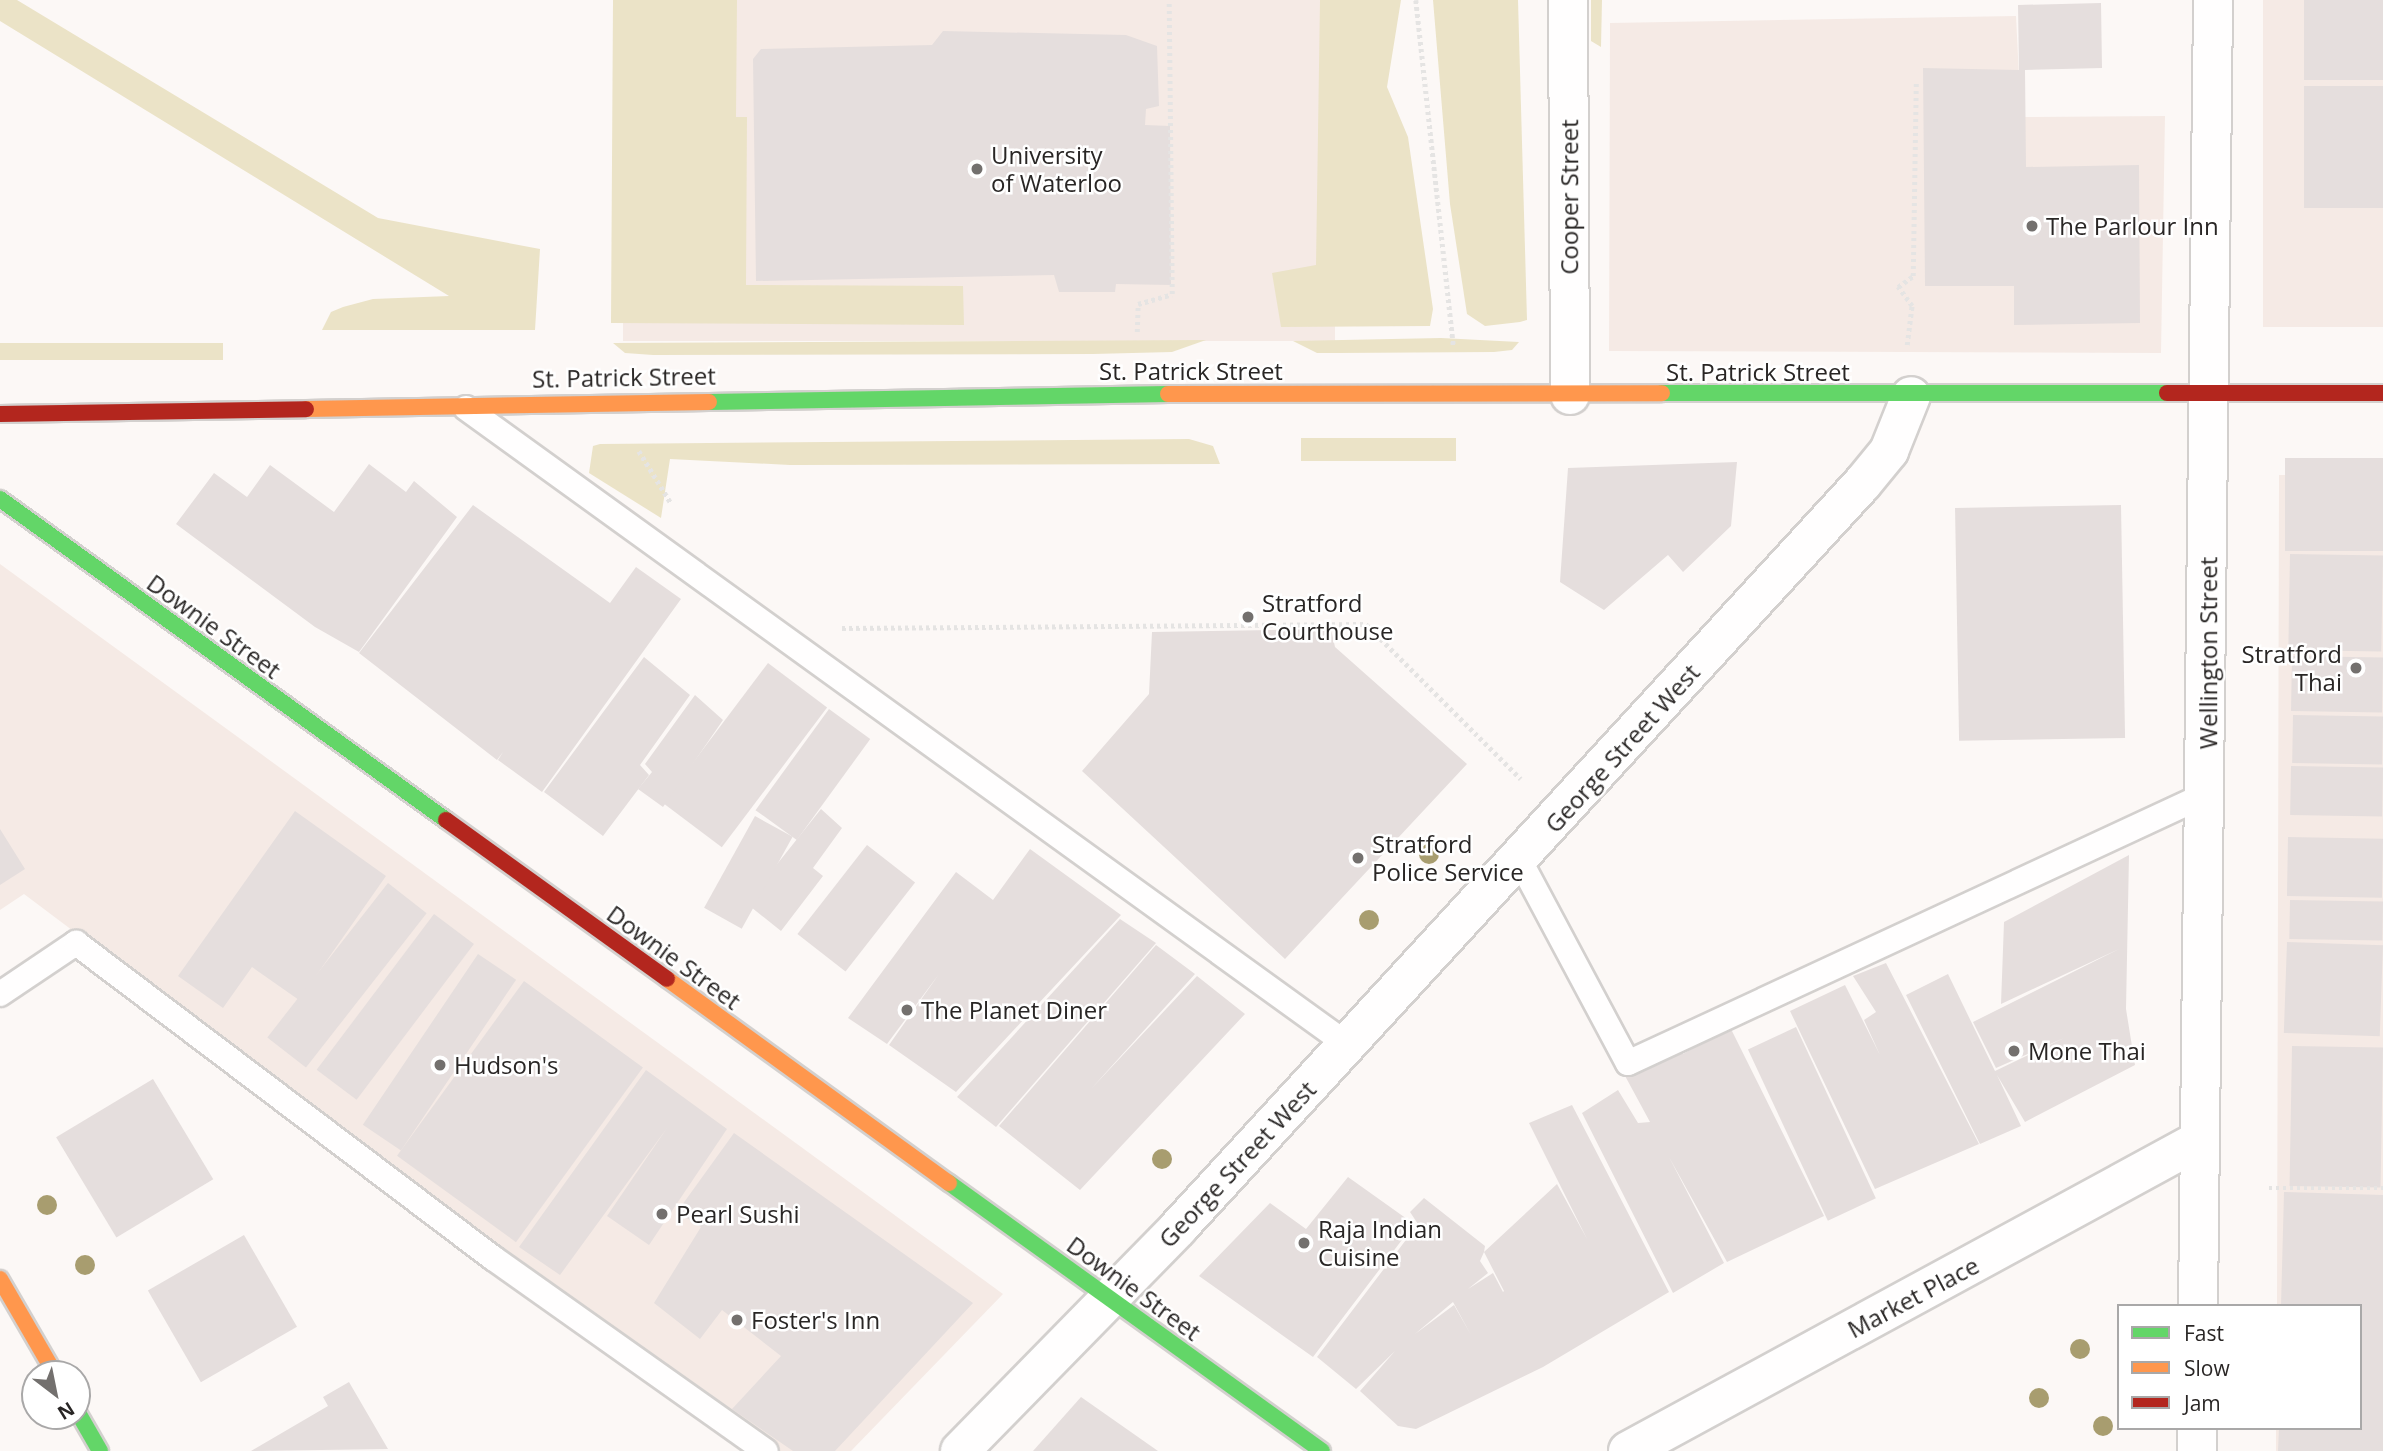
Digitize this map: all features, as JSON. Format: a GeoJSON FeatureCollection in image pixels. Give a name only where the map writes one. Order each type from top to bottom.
{"type":"FeatureCollection","features":[{"type":"Feature","properties":{"kind":"street","name":"Cooper Street"},"geometry":{"type":"LineString","coordinates":[[1568,0],[1570,394]]}},
{"type":"Feature","properties":{"kind":"street","name":"Wellington Street"},"geometry":{"type":"LineString","coordinates":[[2197,1304],[2198,1141],[2207,794],[2213,0]]}},
{"type":"Feature","properties":{"kind":"street","name":"St. Patrick Street"},"geometry":{"type":"LineString","coordinates":[[0,414],[457,402],[1463,394],[2209,396],[2383,393]]}},
{"type":"Feature","properties":{"kind":"street","name":"George Street West"},"geometry":{"type":"LineString","coordinates":[[960,1451],[1520,861],[1862,484],[1889,451],[1911,396]]}},
{"type":"Feature","properties":{"kind":"street","name":"Downie Street"},"geometry":{"type":"LineString","coordinates":[[0,499],[1322,1451]]}},
{"type":"Feature","properties":{"kind":"street","name":"Market Place"},"geometry":{"type":"LineString","coordinates":[[1628,1451],[2198,1141]]}},
{"type":"Feature","properties":{"kind":"street"},"geometry":{"type":"LineString","coordinates":[[0,1279],[47,1360]]}},
{"type":"Feature","properties":{"kind":"street"},"geometry":{"type":"LineString","coordinates":[[88,1430],[100,1451]]}},
{"type":"Feature","properties":{"kind":"street"},"geometry":{"type":"LineString","coordinates":[[2197,1430],[2197,1451]]}},
{"type":"Feature","properties":{"kind":"lane"},"geometry":{"type":"LineString","coordinates":[[457,402],[1348,1045]]}},
{"type":"Feature","properties":{"kind":"lane"},"geometry":{"type":"LineString","coordinates":[[1520,861],[1628,1063],[2207,794]]}},
{"type":"Feature","properties":{"kind":"lane"},"geometry":{"type":"LineString","coordinates":[[0,994],[76,943],[493,1258],[765,1451]]}},
{"type":"Feature","properties":{"kind":"path"},"geometry":{"type":"LineString","coordinates":[[1137,332],[1138,304],[1172,294],[1169,0]]}},
{"type":"Feature","properties":{"kind":"path"},"geometry":{"type":"LineString","coordinates":[[1416,0],[1450,330],[1463,394]]}},
{"type":"Feature","properties":{"kind":"path"},"geometry":{"type":"LineString","coordinates":[[1907,345],[1913,306],[1898,287],[1913,276],[1916,82]]}},
{"type":"Feature","properties":{"kind":"path"},"geometry":{"type":"LineString","coordinates":[[637,446],[680,512]]}},
{"type":"Feature","properties":{"kind":"path"},"geometry":{"type":"LineString","coordinates":[[834,629],[1366,624],[1521,779]]}},
{"type":"Feature","properties":{"kind":"path"},"geometry":{"type":"LineString","coordinates":[[2269,1188],[2383,1188]]}},
{"type":"Feature","properties":{"kind":"shaded area"},"geometry":{"type":"Polygon","coordinates":[[[0,0],[17,0],[378,218],[540,249],[535,330],[322,330],[331,312],[343,307],[373,299],[449,296],[0,21],[0,0]]]}},
{"type":"Feature","properties":{"kind":"shaded area"},"geometry":{"type":"Polygon","coordinates":[[[613,0],[737,0],[736,117],[747,117],[746,285],[963,286],[964,325],[611,323],[613,0]]]}},
{"type":"Feature","properties":{"kind":"shaded area","name":"University of Waterloo"},"geometry":{"type":"Polygon","coordinates":[[[623,0],[1335,0],[1335,341],[623,341],[623,0]]]}},
{"type":"Feature","properties":{"kind":"shaded area"},"geometry":{"type":"Polygon","coordinates":[[[1320,0],[1401,0],[1387,87],[1408,137],[1433,309],[1430,326],[1281,327],[1272,273],[1316,265],[1320,0]]]}},
{"type":"Feature","properties":{"kind":"shaded area"},"geometry":{"type":"Polygon","coordinates":[[[1433,0],[1518,0],[1527,320],[1520,322],[1485,326],[1467,314],[1450,204],[1433,0]]]}},
{"type":"Feature","properties":{"kind":"shaded area"},"geometry":{"type":"Polygon","coordinates":[[[1591,0],[1602,0],[1601,47],[1591,41],[1591,0]]]}},
{"type":"Feature","properties":{"kind":"shaded area"},"geometry":{"type":"Polygon","coordinates":[[[2263,0],[2383,0],[2383,327],[2263,327],[2263,0]]]}},
{"type":"Feature","properties":{"kind":"shaded area"},"geometry":{"type":"Polygon","coordinates":[[[2016,16],[2021,117],[2165,116],[2161,353],[1609,351],[1610,23],[2016,16]]]}},
{"type":"Feature","properties":{"kind":"shaded area"},"geometry":{"type":"Polygon","coordinates":[[[1441,338],[1519,342],[1512,350],[1494,352],[1317,353],[1293,341],[1441,338]]]}},
{"type":"Feature","properties":{"kind":"shaded area"},"geometry":{"type":"Polygon","coordinates":[[[1206,340],[1172,352],[1093,354],[653,355],[625,353],[613,343],[1206,340]]]}},
{"type":"Feature","properties":{"kind":"shaded area"},"geometry":{"type":"Polygon","coordinates":[[[0,343],[223,343],[223,360],[0,360],[0,343]]]}},
{"type":"Feature","properties":{"kind":"shaded area"},"geometry":{"type":"Polygon","coordinates":[[[1301,438],[1456,438],[1456,461],[1301,461],[1301,438]]]}},
{"type":"Feature","properties":{"kind":"shaded area"},"geometry":{"type":"Polygon","coordinates":[[[1189,439],[1213,446],[1220,464],[790,465],[670,459],[661,518],[589,473],[593,446],[600,444],[1189,439]]]}},
{"type":"Feature","properties":{"kind":"shaded area"},"geometry":{"type":"Polygon","coordinates":[[[2383,474],[2383,1451],[2276,1451],[2276,1430],[2362,1430],[2362,1304],[2277,1304],[2279,475],[2383,474]]]}},
{"type":"Feature","properties":{"kind":"shaded area"},"geometry":{"type":"Polygon","coordinates":[[[0,564],[1003,1294],[851,1451],[765,1451],[24,894],[0,910],[0,564]]]}},
{"type":"Feature","properties":{"kind":"building"},"geometry":{"type":"Polygon","coordinates":[[[2304,0],[2383,0],[2383,80],[2304,80],[2304,0]]]}},
{"type":"Feature","properties":{"kind":"building","name":"The Parlour Inn"},"geometry":{"type":"Polygon","coordinates":[[[2101,3],[2102,68],[2025,70],[2026,167],[2139,165],[2140,323],[2014,325],[2014,286],[1925,286],[1923,68],[2019,70],[2018,5],[2101,3]]]}},
{"type":"Feature","properties":{"kind":"building"},"geometry":{"type":"Polygon","coordinates":[[[943,31],[1126,35],[1157,46],[1159,106],[1146,109],[1145,125],[1170,126],[1171,285],[1116,284],[1115,292],[1059,292],[1054,275],[756,281],[753,59],[761,49],[932,45],[943,31]]]}},
{"type":"Feature","properties":{"kind":"building"},"geometry":{"type":"Polygon","coordinates":[[[2304,86],[2383,86],[2383,208],[2304,208],[2304,86]]]}},
{"type":"Feature","properties":{"kind":"building"},"geometry":{"type":"Polygon","coordinates":[[[2285,458],[2383,458],[2383,551],[2285,551],[2285,458]]]}},
{"type":"Feature","properties":{"kind":"building"},"geometry":{"type":"Polygon","coordinates":[[[1737,462],[1731,526],[1683,572],[1668,555],[1604,610],[1560,582],[1568,468],[1737,462]]]}},
{"type":"Feature","properties":{"kind":"building"},"geometry":{"type":"Polygon","coordinates":[[[369,464],[406,492],[414,481],[457,517],[359,652],[315,627],[176,524],[214,473],[247,497],[270,465],[334,512],[369,464]]]}},
{"type":"Feature","properties":{"kind":"building"},"geometry":{"type":"Polygon","coordinates":[[[473,505],[610,603],[636,567],[681,599],[542,792],[498,760],[503,752],[497,760],[359,653],[473,505]]]}},
{"type":"Feature","properties":{"kind":"building"},"geometry":{"type":"Polygon","coordinates":[[[2121,505],[2125,738],[1959,741],[1955,508],[2121,505]]]}},
{"type":"Feature","properties":{"kind":"building"},"geometry":{"type":"Polygon","coordinates":[[[2290,554],[2383,556],[2381,652],[2288,650],[2290,554]]]}},
{"type":"Feature","properties":{"kind":"building"},"geometry":{"type":"Polygon","coordinates":[[[1331,629],[1335,647],[1467,764],[1285,959],[1082,771],[1149,694],[1152,632],[1331,629]]]}},
{"type":"Feature","properties":{"kind":"building"},"geometry":{"type":"Polygon","coordinates":[[[2292,656],[2383,658],[2382,713],[2291,711],[2292,656]]]}},
{"type":"Feature","properties":{"kind":"building"},"geometry":{"type":"Polygon","coordinates":[[[644,657],[690,695],[640,765],[649,775],[603,836],[544,792],[644,657]]]}},
{"type":"Feature","properties":{"kind":"building"},"geometry":{"type":"Polygon","coordinates":[[[768,663],[827,708],[722,847],[663,803],[768,663]]]}},
{"type":"Feature","properties":{"kind":"building"},"geometry":{"type":"Polygon","coordinates":[[[695,695],[723,720],[663,807],[638,789],[652,772],[645,764],[695,695]]]}},
{"type":"Feature","properties":{"kind":"building"},"geometry":{"type":"Polygon","coordinates":[[[829,709],[870,739],[797,840],[756,810],[829,709]]]}},
{"type":"Feature","properties":{"kind":"building"},"geometry":{"type":"Polygon","coordinates":[[[2293,715],[2383,717],[2382,765],[2292,763],[2293,715]]]}},
{"type":"Feature","properties":{"kind":"building"},"geometry":{"type":"Polygon","coordinates":[[[2291,766],[2383,768],[2382,817],[2290,815],[2291,766]]]}},
{"type":"Feature","properties":{"kind":"building"},"geometry":{"type":"Polygon","coordinates":[[[821,809],[842,828],[813,868],[823,876],[781,931],[746,903],[821,809]]]}},
{"type":"Feature","properties":{"kind":"building"},"geometry":{"type":"Polygon","coordinates":[[[295,811],[386,876],[299,1000],[252,967],[223,1008],[178,976],[295,811]]]}},
{"type":"Feature","properties":{"kind":"building"},"geometry":{"type":"Polygon","coordinates":[[[755,816],[793,837],[742,929],[704,908],[755,816]]]}},
{"type":"Feature","properties":{"kind":"building"},"geometry":{"type":"Polygon","coordinates":[[[0,829],[25,869],[0,885],[0,829]]]}},
{"type":"Feature","properties":{"kind":"building"},"geometry":{"type":"Polygon","coordinates":[[[2288,837],[2383,839],[2382,898],[2287,896],[2288,837]]]}},
{"type":"Feature","properties":{"kind":"building"},"geometry":{"type":"Polygon","coordinates":[[[867,845],[915,883],[845,972],[797,934],[867,845]]]}},
{"type":"Feature","properties":{"kind":"building"},"geometry":{"type":"Polygon","coordinates":[[[1030,849],[1121,915],[956,1092],[889,1045],[939,974],[887,1044],[848,1018],[956,872],[993,900],[1030,849]]]}},
{"type":"Feature","properties":{"kind":"building"},"geometry":{"type":"Polygon","coordinates":[[[2129,855],[2126,1009],[2135,1065],[2025,1122],[1997,1075],[2021,1126],[1980,1144],[1906,995],[1948,974],[1995,1071],[2064,1038],[1996,1068],[1973,1022],[2119,949],[2001,1004],[2004,922],[2129,855]]]}},
{"type":"Feature","properties":{"kind":"building"},"geometry":{"type":"Polygon","coordinates":[[[388,883],[427,913],[306,1068],[267,1037],[388,883]]]}},
{"type":"Feature","properties":{"kind":"building"},"geometry":{"type":"Polygon","coordinates":[[[2290,900],[2383,902],[2382,941],[2289,939],[2290,900]]]}},
{"type":"Feature","properties":{"kind":"building"},"geometry":{"type":"Polygon","coordinates":[[[434,914],[474,944],[357,1100],[317,1070],[434,914]]]}},
{"type":"Feature","properties":{"kind":"building"},"geometry":{"type":"Polygon","coordinates":[[[1120,919],[1156,943],[996,1127],[957,1097],[1120,919]]]}},
{"type":"Feature","properties":{"kind":"building"},"geometry":{"type":"Polygon","coordinates":[[[2287,942],[2383,945],[2380,1036],[2284,1033],[2287,942]]]}},
{"type":"Feature","properties":{"kind":"building"},"geometry":{"type":"Polygon","coordinates":[[[1156,945],[1195,974],[1091,1089],[1197,976],[1245,1014],[1080,1190],[999,1126],[1156,945]]]}},
{"type":"Feature","properties":{"kind":"building"},"geometry":{"type":"Polygon","coordinates":[[[478,954],[516,980],[401,1151],[363,1125],[478,954]]]}},
{"type":"Feature","properties":{"kind":"building"},"geometry":{"type":"Polygon","coordinates":[[[1886,963],[1979,1144],[1875,1189],[1790,1011],[1845,985],[1880,1055],[1864,1020],[1876,1012],[1853,976],[1886,963]]]}},
{"type":"Feature","properties":{"kind":"building"},"geometry":{"type":"Polygon","coordinates":[[[524,981],[643,1067],[516,1242],[397,1156],[524,981]]]}},
{"type":"Feature","properties":{"kind":"building"},"geometry":{"type":"Polygon","coordinates":[[[1730,1027],[1824,1216],[1727,1262],[1669,1157],[1724,1263],[1673,1293],[1582,1113],[1618,1090],[1638,1123],[1650,1122],[1624,1074],[1677,1045],[1683,1054],[1730,1027]]]}},
{"type":"Feature","properties":{"kind":"building"},"geometry":{"type":"Polygon","coordinates":[[[1796,1027],[1876,1198],[1828,1221],[1748,1049],[1796,1027]]]}},
{"type":"Feature","properties":{"kind":"building"},"geometry":{"type":"Polygon","coordinates":[[[2292,1046],[2383,1048],[2381,1188],[2290,1186],[2292,1046]]]}},
{"type":"Feature","properties":{"kind":"building"},"geometry":{"type":"Polygon","coordinates":[[[646,1070],[727,1129],[649,1245],[607,1216],[667,1128],[560,1275],[519,1247],[646,1070]]]}},
{"type":"Feature","properties":{"kind":"building"},"geometry":{"type":"Polygon","coordinates":[[[153,1079],[213,1179],[116,1237],[56,1137],[153,1079]]]}},
{"type":"Feature","properties":{"kind":"building"},"geometry":{"type":"Polygon","coordinates":[[[1572,1105],[1669,1292],[1543,1367],[1416,1429],[1398,1426],[1360,1391],[1395,1351],[1356,1389],[1317,1357],[1418,1224],[1410,1212],[1424,1198],[1485,1246],[1484,1252],[1557,1184],[1587,1239],[1529,1123],[1572,1105]],[[1484,1252],[1480,1261],[1488,1273],[1468,1289],[1493,1273],[1504,1291],[1484,1252]],[[1453,1302],[1415,1334],[1454,1305],[1471,1335],[1453,1302]]]}},
{"type":"Feature","properties":{"kind":"building"},"geometry":{"type":"Polygon","coordinates":[[[734,1133],[973,1303],[835,1451],[793,1451],[732,1409],[781,1356],[722,1310],[700,1339],[654,1303],[701,1227],[677,1212],[734,1133]]]}},
{"type":"Feature","properties":{"kind":"building"},"geometry":{"type":"Polygon","coordinates":[[[1348,1177],[1414,1224],[1313,1357],[1199,1276],[1270,1203],[1306,1229],[1348,1177]]]}},
{"type":"Feature","properties":{"kind":"building"},"geometry":{"type":"Polygon","coordinates":[[[2284,1192],[2383,1195],[2383,1451],[2278,1451],[2279,1430],[2362,1430],[2362,1304],[2281,1304],[2284,1192]]]}},
{"type":"Feature","properties":{"kind":"building"},"geometry":{"type":"Polygon","coordinates":[[[244,1235],[297,1327],[201,1382],[148,1290],[244,1235]]]}},
{"type":"Feature","properties":{"kind":"building"},"geometry":{"type":"Polygon","coordinates":[[[349,1382],[388,1449],[251,1451],[328,1406],[323,1397],[349,1382]]]}},
{"type":"Feature","properties":{"kind":"building"},"geometry":{"type":"Polygon","coordinates":[[[1081,1397],[1158,1451],[1033,1451],[1081,1397]]]}},
{"type":"Feature","properties":{"kind":"traffic: fast"},"geometry":{"type":"LineString","coordinates":[[1662,393],[2167,393]]}},
{"type":"Feature","properties":{"kind":"traffic: fast"},"geometry":{"type":"LineString","coordinates":[[709,402],[1168,394]]}},
{"type":"Feature","properties":{"kind":"traffic: fast"},"geometry":{"type":"LineString","coordinates":[[0,499],[446,820]]}},
{"type":"Feature","properties":{"kind":"traffic: fast"},"geometry":{"type":"LineString","coordinates":[[949,1183],[1322,1451]]}},
{"type":"Feature","properties":{"kind":"traffic: fast"},"geometry":{"type":"LineString","coordinates":[[88,1430],[100,1451]]}},
{"type":"Feature","properties":{"kind":"traffic: slow"},"geometry":{"type":"LineString","coordinates":[[1168,394],[1662,393]]}},
{"type":"Feature","properties":{"kind":"traffic: slow"},"geometry":{"type":"LineString","coordinates":[[306,409],[709,402]]}},
{"type":"Feature","properties":{"kind":"traffic: slow"},"geometry":{"type":"LineString","coordinates":[[667,979],[949,1183]]}},
{"type":"Feature","properties":{"kind":"traffic: slow"},"geometry":{"type":"LineString","coordinates":[[0,1279],[47,1360]]}},
{"type":"Feature","properties":{"kind":"traffic: jam"},"geometry":{"type":"LineString","coordinates":[[2167,393],[2383,393]]}},
{"type":"Feature","properties":{"kind":"traffic: jam"},"geometry":{"type":"LineString","coordinates":[[0,414],[306,409]]}},
{"type":"Feature","properties":{"kind":"traffic: jam"},"geometry":{"type":"LineString","coordinates":[[446,820],[667,979]]}},
{"type":"Feature","properties":{"kind":"place","name":"University of Waterloo"},"geometry":{"type":"Point","coordinates":[977,169]}},
{"type":"Feature","properties":{"kind":"place","name":"The Parlour Inn"},"geometry":{"type":"Point","coordinates":[2032,226]}},
{"type":"Feature","properties":{"kind":"place","name":"Stratford Courthouse"},"geometry":{"type":"Point","coordinates":[1248,617]}},
{"type":"Feature","properties":{"kind":"place","name":"Stratford Thai"},"geometry":{"type":"Point","coordinates":[2356,668]}},
{"type":"Feature","properties":{"kind":"place","name":"Stratford Police Service"},"geometry":{"type":"Point","coordinates":[1358,858]}},
{"type":"Feature","properties":{"kind":"place","name":"The Planet Diner"},"geometry":{"type":"Point","coordinates":[907,1010]}},
{"type":"Feature","properties":{"kind":"place","name":"Mone Thai"},"geometry":{"type":"Point","coordinates":[2014,1051]}},
{"type":"Feature","properties":{"kind":"place","name":"Hudson's"},"geometry":{"type":"Point","coordinates":[440,1065]}},
{"type":"Feature","properties":{"kind":"place","name":"Pearl Sushi"},"geometry":{"type":"Point","coordinates":[662,1214]}},
{"type":"Feature","properties":{"kind":"place","name":"Raja Indian Cuisine"},"geometry":{"type":"Point","coordinates":[1304,1243]}},
{"type":"Feature","properties":{"kind":"place","name":"Foster's Inn"},"geometry":{"type":"Point","coordinates":[737,1320]}}]}
